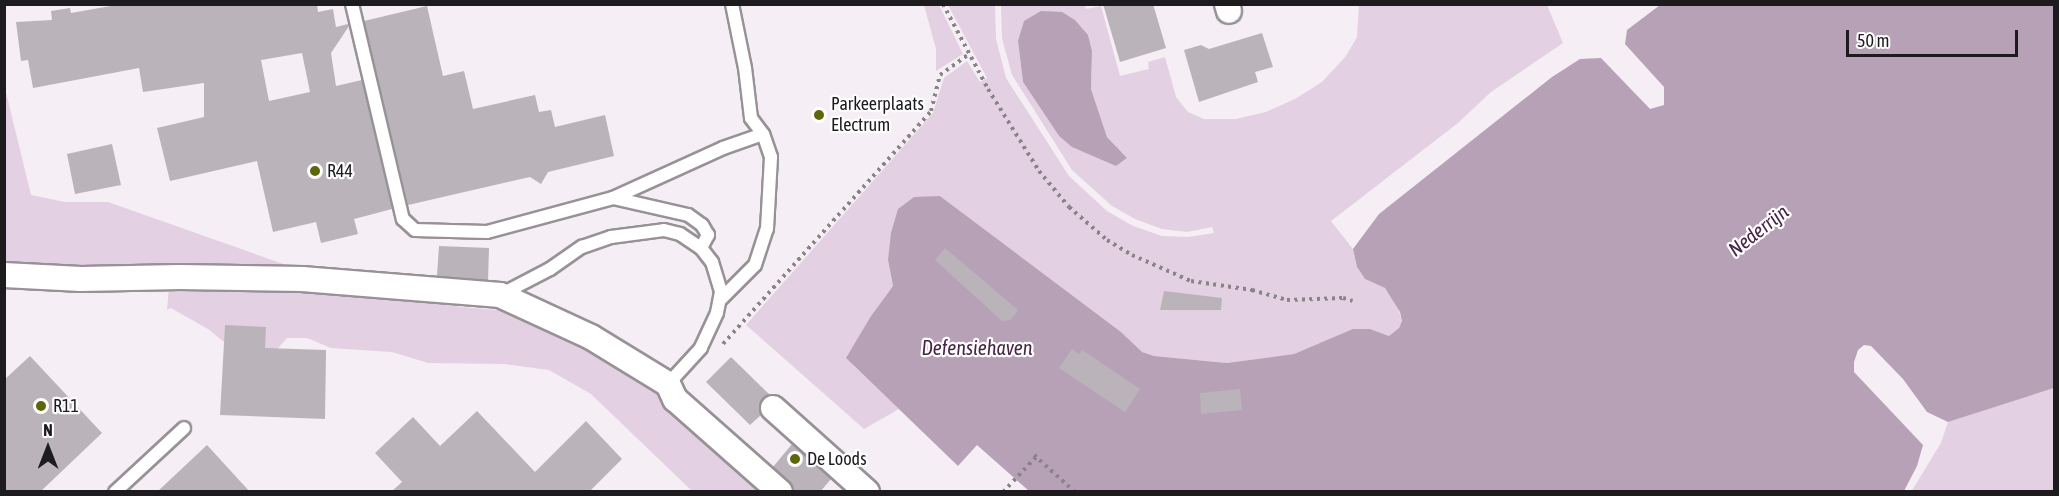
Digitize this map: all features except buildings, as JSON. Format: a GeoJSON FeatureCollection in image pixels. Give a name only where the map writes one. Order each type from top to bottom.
{"type":"FeatureCollection","features":[{"type":"Feature","properties":{"kind":"street"},"geometry":{"type":"LineString","coordinates":[[4,275],[81,279],[180,277],[302,279],[500,295],[591,338],[668,384],[675,399],[780,492]]}},
{"type":"Feature","properties":{"kind":"street"},"geometry":{"type":"LineString","coordinates":[[773,408],[867,492]]}},
{"type":"Feature","properties":{"kind":"lane"},"geometry":{"type":"LineString","coordinates":[[352,4],[403,219],[415,230],[487,232],[613,198],[723,148],[763,134]]}},
{"type":"Feature","properties":{"kind":"lane"},"geometry":{"type":"LineString","coordinates":[[720,300],[755,265],[767,229],[771,157],[763,134],[752,118],[732,4]]}},
{"type":"Feature","properties":{"kind":"lane"},"geometry":{"type":"LineString","coordinates":[[613,198],[688,215],[702,225],[708,235],[701,248]]}},
{"type":"Feature","properties":{"kind":"lane"},"geometry":{"type":"LineString","coordinates":[[500,295],[550,269],[582,247],[611,237],[664,230],[680,234],[701,248],[712,262],[721,292],[717,313],[701,348],[668,384]]}},
{"type":"Feature","properties":{"kind":"lane"},"geometry":{"type":"LineString","coordinates":[[115,492],[184,428]]}},
{"type":"Feature","properties":{"kind":"path"},"geometry":{"type":"LineString","coordinates":[[944,4],[968,55],[1039,171],[1085,224],[1119,248],[1191,281],[1223,284],[1287,300],[1343,298],[1353,301]]}},
{"type":"Feature","properties":{"kind":"path"},"geometry":{"type":"LineString","coordinates":[[719,349],[931,111],[940,75],[968,55]]}},
{"type":"Feature","properties":{"kind":"path"},"geometry":{"type":"LineString","coordinates":[[1003,492],[1035,456],[1075,492]]}},
{"type":"Feature","properties":{"kind":"shaded area"},"geometry":{"type":"Polygon","coordinates":[[[924,5],[939,5],[963,54],[936,71],[936,49],[924,5]]]}},
{"type":"Feature","properties":{"kind":"shaded area"},"geometry":{"type":"Polygon","coordinates":[[[948,5],[995,5],[996,39],[1006,78],[1069,176],[1107,211],[1133,226],[1162,236],[1188,237],[1214,233],[1212,227],[1187,232],[1162,229],[1135,219],[1112,206],[1072,170],[1012,75],[1002,38],[1001,5],[1085,5],[1086,9],[1101,6],[1120,76],[1149,69],[1148,62],[1165,57],[1176,97],[1188,112],[1204,119],[1236,119],[1266,112],[1295,99],[1322,82],[1346,56],[1357,37],[1359,5],[1547,5],[1563,43],[1491,92],[1458,123],[1331,221],[1353,249],[1357,267],[1365,279],[1385,288],[1397,305],[1402,321],[1399,328],[1389,336],[1370,329],[1338,336],[1294,354],[1227,363],[1154,356],[1141,352],[1121,332],[940,196],[888,260],[893,286],[871,316],[853,365],[899,409],[864,429],[746,325],[933,113],[944,78],[967,61],[980,82],[987,78],[948,5]],[[1088,35],[1018,41],[1023,82],[1059,136],[1116,166],[1127,158],[1107,137],[1091,89],[1092,51],[1088,35]]]}},
{"type":"Feature","properties":{"kind":"shaded area"},"geometry":{"type":"Polygon","coordinates":[[[4,84],[31,195],[65,202],[108,202],[303,271],[107,270],[5,266],[4,84]]]}},
{"type":"Feature","properties":{"kind":"shaded area"},"geometry":{"type":"Polygon","coordinates":[[[340,287],[461,307],[508,311],[570,335],[647,378],[773,491],[692,491],[591,394],[549,370],[505,364],[428,363],[392,352],[331,348],[307,338],[287,338],[274,353],[235,351],[208,329],[171,308],[167,310],[169,288],[340,287]]]}},
{"type":"Feature","properties":{"kind":"shaded area"},"geometry":{"type":"Polygon","coordinates":[[[2054,388],[2054,491],[1911,492],[1941,443],[1948,422],[2054,388]]]}},
{"type":"Feature","properties":{"kind":"water"},"geometry":{"type":"Polygon","coordinates":[[[1660,5],[2054,5],[2054,388],[1948,422],[1927,412],[1903,379],[1871,346],[1864,345],[1858,350],[1854,372],[1923,445],[1917,466],[1904,491],[1029,491],[977,445],[958,466],[846,358],[871,316],[893,286],[888,260],[891,233],[898,209],[914,197],[940,196],[1121,332],[1142,352],[1154,356],[1227,363],[1294,354],[1353,329],[1370,329],[1389,336],[1399,328],[1402,321],[1400,312],[1385,288],[1365,279],[1357,267],[1353,249],[1379,214],[1552,77],[1580,59],[1601,58],[1650,109],[1664,105],[1664,87],[1625,44],[1627,30],[1660,5]]]}},
{"type":"Feature","properties":{"kind":"water"},"geometry":{"type":"Polygon","coordinates":[[[1041,11],[1062,12],[1075,20],[1088,35],[1092,51],[1091,89],[1107,137],[1127,158],[1116,166],[1072,147],[1059,136],[1023,82],[1018,41],[1024,21],[1041,11]]]}},
{"type":"Feature","properties":{"kind":"place","name":"Parkeerplaats Electrum"},"geometry":{"type":"Point","coordinates":[819,115]}},
{"type":"Feature","properties":{"kind":"place","name":"R44"},"geometry":{"type":"Point","coordinates":[315,171]}},
{"type":"Feature","properties":{"kind":"place","name":"R11"},"geometry":{"type":"Point","coordinates":[41,406]}},
{"type":"Feature","properties":{"kind":"place","name":"De Loods"},"geometry":{"type":"Point","coordinates":[795,459]}},
{"type":"Feature","properties":{"kind":"water label","name":"Nederrijn"},"geometry":{"type":"Point","coordinates":[1758,230]}},
{"type":"Feature","properties":{"kind":"water label","name":"Defensiehaven"},"geometry":{"type":"Point","coordinates":[977,347]}}]}
